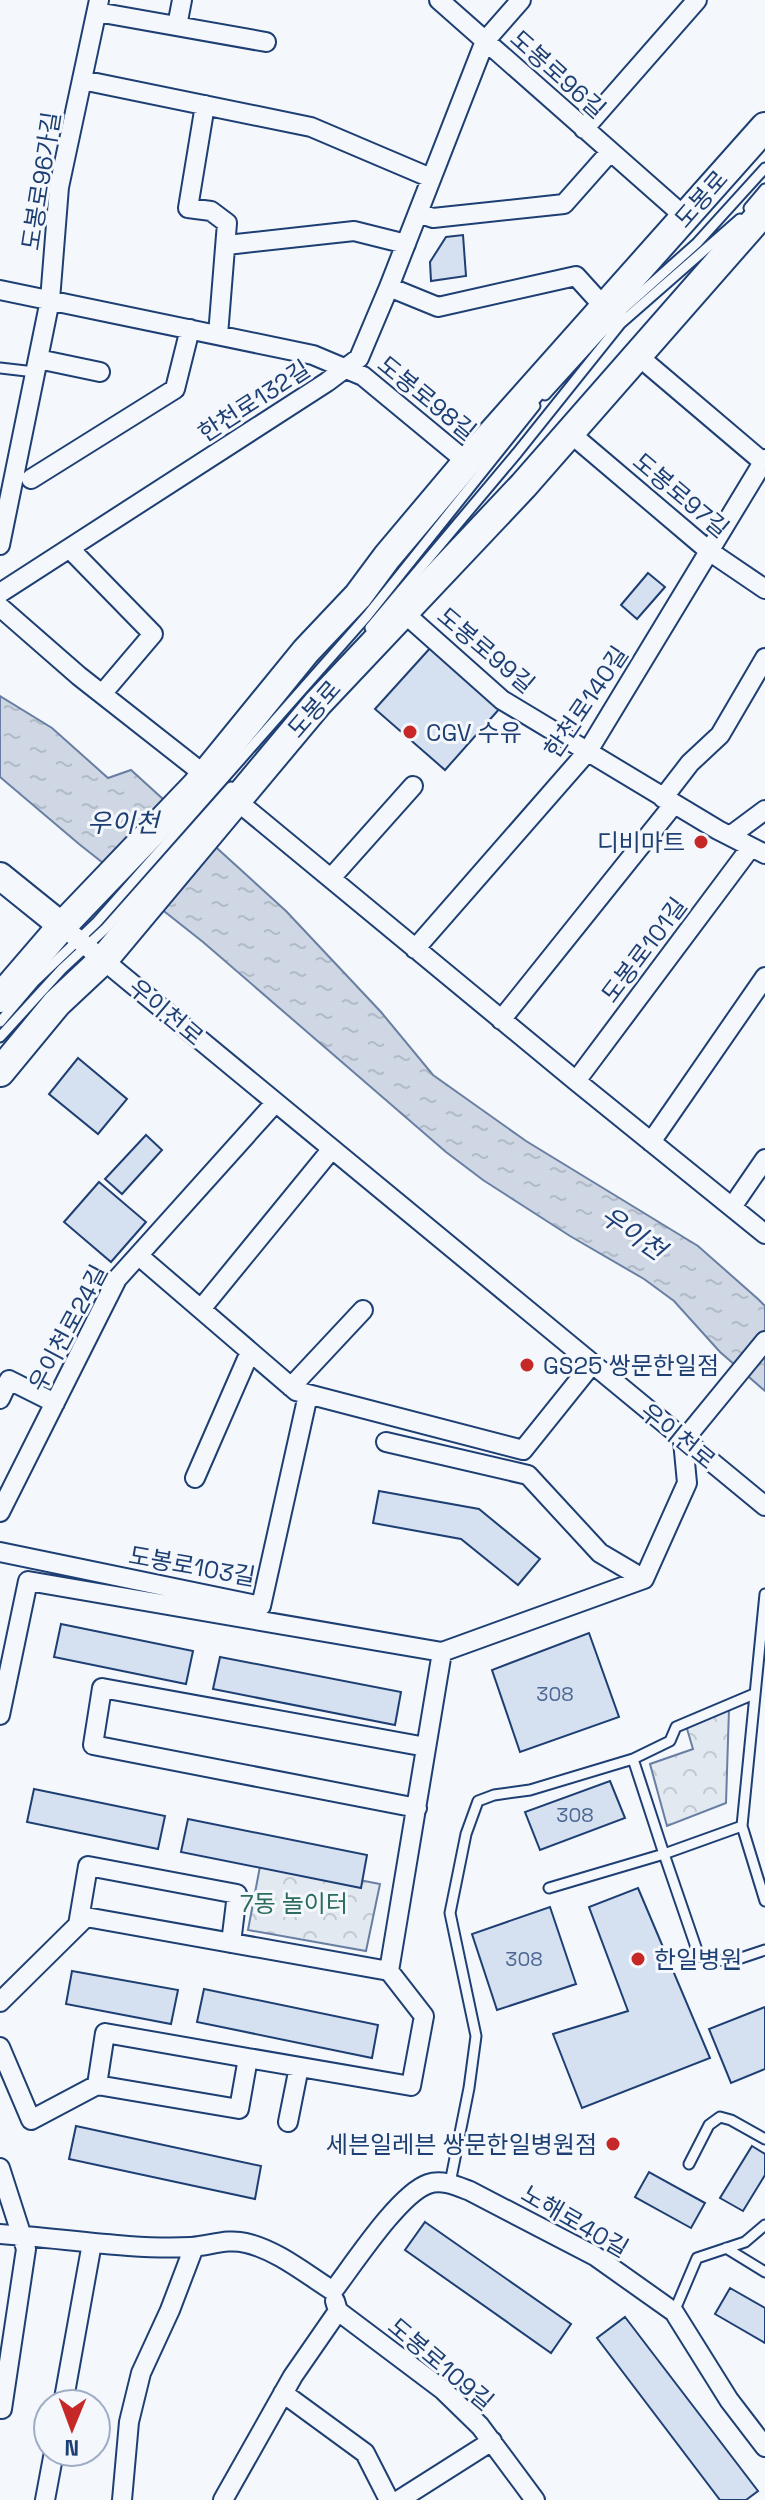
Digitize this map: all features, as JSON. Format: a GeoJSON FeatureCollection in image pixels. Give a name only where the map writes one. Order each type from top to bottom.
{"type":"FeatureCollection","features":[{"type":"Feature","properties":{"kind":"main road","name":"도봉로"},"geometry":{"type":"LineString","coordinates":[[215,795],[306,651],[358,596],[467,462],[765,127]]}},
{"type":"Feature","properties":{"kind":"main road","name":"도봉로"},"geometry":{"type":"LineString","coordinates":[[0,998],[92,933],[215,795],[318,703],[570,433],[765,210]]}},
{"type":"Feature","properties":{"kind":"main road"},"geometry":{"type":"LineString","coordinates":[[92,933],[215,795]]}},
{"type":"Feature","properties":{"kind":"main road","name":"도봉로"},"geometry":{"type":"LineString","coordinates":[[0,1072],[57,1003],[92,933]]}},
{"type":"Feature","properties":{"kind":"street"},"geometry":{"type":"LineString","coordinates":[[79,0],[177,26],[266,42]]}},
{"type":"Feature","properties":{"kind":"street"},"geometry":{"type":"LineString","coordinates":[[177,26],[182,0]]}},
{"type":"Feature","properties":{"kind":"street","name":"도봉로96길"},"geometry":{"type":"LineString","coordinates":[[439,0],[685,217]]}},
{"type":"Feature","properties":{"kind":"street","name":"한천로132길"},"geometry":{"type":"LineString","coordinates":[[0,593],[359,358],[485,41],[521,0]]}},
{"type":"Feature","properties":{"kind":"street"},"geometry":{"type":"LineString","coordinates":[[584,129],[697,0]]}},
{"type":"Feature","properties":{"kind":"street","name":"도봉로96가길"},"geometry":{"type":"LineString","coordinates":[[0,545],[50,300],[59,187],[98,5]]}},
{"type":"Feature","properties":{"kind":"street"},"geometry":{"type":"LineString","coordinates":[[82,80],[311,127],[431,178]]}},
{"type":"Feature","properties":{"kind":"street"},"geometry":{"type":"LineString","coordinates":[[205,105],[188,208],[211,211],[227,223],[218,335]]}},
{"type":"Feature","properties":{"kind":"street","name":"도봉로96길"},"geometry":{"type":"LineString","coordinates":[[418,213],[433,218],[564,204],[610,152]]}},
{"type":"Feature","properties":{"kind":"street"},"geometry":{"type":"LineString","coordinates":[[227,245],[354,231],[406,244]]}},
{"type":"Feature","properties":{"kind":"street"},"geometry":{"type":"LineString","coordinates":[[389,287],[438,307],[576,276],[605,308]]}},
{"type":"Feature","properties":{"kind":"street","name":"도봉로98길"},"geometry":{"type":"LineString","coordinates":[[0,290],[313,355],[347,367],[363,376],[467,462]]}},
{"type":"Feature","properties":{"kind":"street"},"geometry":{"type":"LineString","coordinates":[[31,479],[175,389],[190,329]]}},
{"type":"Feature","properties":{"kind":"street"},"geometry":{"type":"LineString","coordinates":[[637,355],[764,461]]}},
{"type":"Feature","properties":{"kind":"street"},"geometry":{"type":"LineString","coordinates":[[36,365],[100,372]]}},
{"type":"Feature","properties":{"kind":"street","name":"도봉로97길"},"geometry":{"type":"LineString","coordinates":[[570,433],[709,551],[765,589]]}},
{"type":"Feature","properties":{"kind":"street","name":"한천로140길"},"geometry":{"type":"LineString","coordinates":[[415,949],[588,751],[709,551],[758,487],[764,461]]}},
{"type":"Feature","properties":{"kind":"street"},"geometry":{"type":"LineString","coordinates":[[70,549],[153,634],[102,694]]}},
{"type":"Feature","properties":{"kind":"street"},"geometry":{"type":"LineString","coordinates":[[0,607],[215,795],[331,878],[765,1234]]}},
{"type":"Feature","properties":{"kind":"street","name":"도봉로99길"},"geometry":{"type":"LineString","coordinates":[[403,612],[502,700],[668,801],[758,850]]}},
{"type":"Feature","properties":{"kind":"street"},"geometry":{"type":"LineString","coordinates":[[501,1020],[668,801],[690,763],[720,735],[765,658]]}},
{"type":"Feature","properties":{"kind":"street"},"geometry":{"type":"LineString","coordinates":[[331,878],[413,786]]}},
{"type":"Feature","properties":{"kind":"street"},"geometry":{"type":"LineString","coordinates":[[730,836],[765,810]]}},
{"type":"Feature","properties":{"kind":"street","name":"도봉로101길"},"geometry":{"type":"LineString","coordinates":[[576,1081],[758,850]]}},
{"type":"Feature","properties":{"kind":"street","name":"우이천로"},"geometry":{"type":"LineString","coordinates":[[0,876],[92,933],[275,1103],[765,1506]]}},
{"type":"Feature","properties":{"kind":"street"},"geometry":{"type":"LineString","coordinates":[[651,1142],[765,977]]}},
{"type":"Feature","properties":{"kind":"street","name":"우이천로24길"},"geometry":{"type":"LineString","coordinates":[[0,1512],[117,1279],[275,1103]]}},
{"type":"Feature","properties":{"kind":"street"},"geometry":{"type":"LineString","coordinates":[[201,1309],[331,1150]]}},
{"type":"Feature","properties":{"kind":"street"},"geometry":{"type":"LineString","coordinates":[[732,1207],[765,1159]]}},
{"type":"Feature","properties":{"kind":"street","name":"우이천로24길"},"geometry":{"type":"LineString","coordinates":[[139,1256],[299,1391]]}},
{"type":"Feature","properties":{"kind":"street"},"geometry":{"type":"LineString","coordinates":[[363,1310],[299,1391],[523,1450],[592,1364]]}},
{"type":"Feature","properties":{"kind":"street"},"geometry":{"type":"LineString","coordinates":[[0,1715],[28,1581],[442,1652],[644,1579],[687,1483],[683,1441],[765,1341]]}},
{"type":"Feature","properties":{"kind":"street"},"geometry":{"type":"LineString","coordinates":[[195,1478],[250,1352]]}},
{"type":"Feature","properties":{"kind":"street"},"geometry":{"type":"LineString","coordinates":[[0,1399],[9,1380],[55,1403]]}},
{"type":"Feature","properties":{"kind":"street","name":"도봉로103길"},"geometry":{"type":"LineString","coordinates":[[0,1552],[261,1606],[299,1391]]}},
{"type":"Feature","properties":{"kind":"street"},"geometry":{"type":"LineString","coordinates":[[386,1442],[528,1475],[600,1553],[644,1579]]}},
{"type":"Feature","properties":{"kind":"street"},"geometry":{"type":"LineString","coordinates":[[389,1971],[442,1652]]}},
{"type":"Feature","properties":{"kind":"street"},"geometry":{"type":"LineString","coordinates":[[417,1808],[93,1745],[102,1688],[426,1747]]}},
{"type":"Feature","properties":{"kind":"street"},"geometry":{"type":"LineString","coordinates":[[78,1925],[88,1866],[237,1894],[231,1943]]}},
{"type":"Feature","properties":{"kind":"street"},"geometry":{"type":"LineString","coordinates":[[0,2002],[86,1917],[389,1971],[424,2016],[411,2086],[105,2033],[97,2085]]}},
{"type":"Feature","properties":{"kind":"street"},"geometry":{"type":"LineString","coordinates":[[0,2047],[31,2120],[97,2085],[239,2109],[248,2058]]}},
{"type":"Feature","properties":{"kind":"street"},"geometry":{"type":"LineString","coordinates":[[288,2122],[299,2067]]}},
{"type":"Feature","properties":{"kind":"street"},"geometry":{"type":"LineString","coordinates":[[0,2168],[26,2249],[2,2409]]}},
{"type":"Feature","properties":{"kind":"street"},"geometry":{"type":"LineString","coordinates":[[333,2291],[409,2196],[427,2184],[450,2183]]}},
{"type":"Feature","properties":{"kind":"street","name":"노해로40길"},"geometry":{"type":"LineString","coordinates":[[450,2183],[595,2256],[674,2312],[729,2400],[765,2447]]}},
{"type":"Feature","properties":{"kind":"street"},"geometry":{"type":"LineString","coordinates":[[0,2234],[92,2243],[194,2247],[242,2241],[261,2247],[333,2291],[338,2311],[283,2393],[223,2500]]}},
{"type":"Feature","properties":{"kind":"street"},"geometry":{"type":"LineString","coordinates":[[66,2388],[92,2243]]}},
{"type":"Feature","properties":{"kind":"street"},"geometry":{"type":"LineString","coordinates":[[122,2500],[129,2422],[141,2373],[194,2247]]}},
{"type":"Feature","properties":{"kind":"street","name":"도봉로109길"},"geometry":{"type":"LineString","coordinates":[[338,2311],[443,2390],[492,2441],[535,2500]]}},
{"type":"Feature","properties":{"kind":"street"},"geometry":{"type":"LineString","coordinates":[[283,2393],[365,2453],[389,2500]]}},
{"type":"Feature","properties":{"kind":"street"},"geometry":{"type":"LineString","coordinates":[[399,2500],[492,2441]]}},
{"type":"Feature","properties":{"kind":"street"},"geometry":{"type":"LineString","coordinates":[[45,2500],[51,2468]]}},
{"type":"Feature","properties":{"kind":"lane"},"geometry":{"type":"LineString","coordinates":[[215,795],[367,616],[534,408],[623,309],[697,243],[765,168]]}},
{"type":"Feature","properties":{"kind":"lane"},"geometry":{"type":"LineString","coordinates":[[358,643],[621,323],[739,220],[765,189]]}},
{"type":"Feature","properties":{"kind":"lane"},"geometry":{"type":"LineString","coordinates":[[0,368],[36,365]]}},
{"type":"Feature","properties":{"kind":"lane"},"geometry":{"type":"LineString","coordinates":[[256,759],[351,652]]}},
{"type":"Feature","properties":{"kind":"lane"},"geometry":{"type":"LineString","coordinates":[[215,795],[246,770]]}},
{"type":"Feature","properties":{"kind":"lane"},"geometry":{"type":"LineString","coordinates":[[0,1022],[34,982],[92,933]]}},
{"type":"Feature","properties":{"kind":"lane"},"geometry":{"type":"LineString","coordinates":[[0,1037],[92,933]]}},
{"type":"Feature","properties":{"kind":"lane"},"geometry":{"type":"LineString","coordinates":[[765,1594],[742,1826],[765,1901]]}},
{"type":"Feature","properties":{"kind":"lane"},"geometry":{"type":"LineString","coordinates":[[450,2183],[476,2036],[450,1913],[466,1834],[478,1801],[494,1795],[530,1790],[633,1759],[670,1741],[676,1727],[754,1694]]}},
{"type":"Feature","properties":{"kind":"lane"},"geometry":{"type":"LineString","coordinates":[[633,1759],[699,1956],[729,1962],[765,1950]]}},
{"type":"Feature","properties":{"kind":"lane"},"geometry":{"type":"LineString","coordinates":[[549,1888],[664,1854],[742,1826]]}},
{"type":"Feature","properties":{"kind":"lane"},"geometry":{"type":"LineString","coordinates":[[689,2164],[709,2125],[720,2117],[765,2139]]}},
{"type":"Feature","properties":{"kind":"lane"},"geometry":{"type":"LineString","coordinates":[[674,2312],[697,2258],[745,2242],[765,2225]]}},
{"type":"Feature","properties":{"kind":"lane"},"geometry":{"type":"LineString","coordinates":[[726,2248],[765,2272]]}},
{"type":"Feature","properties":{"kind":"green space"},"geometry":{"type":"Polygon","coordinates":[[[729,1709],[726,1803],[667,1826],[650,1764],[693,1749],[685,1722],[729,1709]]]}},
{"type":"Feature","properties":{"kind":"green space","name":"7동 놀이터"},"geometry":{"type":"Polygon","coordinates":[[[261,1861],[380,1884],[366,1951],[248,1930],[261,1861]]]}},
{"type":"Feature","properties":{"kind":"water","name":"우이천"},"geometry":{"type":"Polygon","coordinates":[[[0,696],[52,728],[108,778],[131,770],[286,911],[381,1012],[433,1075],[526,1141],[698,1246],[758,1299],[765,1306],[765,1391],[720,1352],[674,1301],[644,1279],[483,1180],[446,1152],[203,942],[0,777],[0,696]]]}},
{"type":"Feature","properties":{"kind":"building"},"geometry":{"type":"Polygon","coordinates":[[[463,235],[466,276],[431,281],[430,262],[446,237],[463,235]]]}},
{"type":"Feature","properties":{"kind":"building"},"geometry":{"type":"Polygon","coordinates":[[[648,573],[665,587],[637,619],[621,605],[648,573]]]}},
{"type":"Feature","properties":{"kind":"building"},"geometry":{"type":"Polygon","coordinates":[[[432,646],[501,707],[445,770],[375,709],[432,646]]]}},
{"type":"Feature","properties":{"kind":"building"},"geometry":{"type":"Polygon","coordinates":[[[78,1058],[127,1099],[98,1134],[49,1094],[78,1058]]]}},
{"type":"Feature","properties":{"kind":"building"},"geometry":{"type":"Polygon","coordinates":[[[146,1135],[162,1150],[122,1194],[105,1179],[146,1135]]]}},
{"type":"Feature","properties":{"kind":"building"},"geometry":{"type":"Polygon","coordinates":[[[99,1182],[146,1222],[111,1262],[64,1222],[99,1182]]]}},
{"type":"Feature","properties":{"kind":"building"},"geometry":{"type":"Polygon","coordinates":[[[379,1491],[479,1509],[540,1559],[518,1585],[461,1539],[373,1523],[379,1491]]]}},
{"type":"Feature","properties":{"kind":"building"},"geometry":{"type":"Polygon","coordinates":[[[61,1624],[193,1651],[186,1684],[54,1657],[61,1624]]]}},
{"type":"Feature","properties":{"kind":"building"},"geometry":{"type":"Polygon","coordinates":[[[589,1633],[619,1717],[520,1752],[492,1670],[589,1633]]]}},
{"type":"Feature","properties":{"kind":"building"},"geometry":{"type":"Polygon","coordinates":[[[220,1657],[401,1692],[395,1725],[213,1689],[220,1657]]]}},
{"type":"Feature","properties":{"kind":"building"},"geometry":{"type":"Polygon","coordinates":[[[610,1781],[625,1818],[540,1850],[525,1812],[610,1781]]]}},
{"type":"Feature","properties":{"kind":"building"},"geometry":{"type":"Polygon","coordinates":[[[34,1789],[165,1816],[158,1849],[27,1822],[34,1789]]]}},
{"type":"Feature","properties":{"kind":"building"},"geometry":{"type":"Polygon","coordinates":[[[188,1819],[367,1855],[361,1888],[181,1852],[188,1819]]]}},
{"type":"Feature","properties":{"kind":"building","name":"한일병원"},"geometry":{"type":"Polygon","coordinates":[[[638,1888],[710,2058],[582,2108],[553,2034],[628,2011],[589,1907],[638,1888]]]}},
{"type":"Feature","properties":{"kind":"building"},"geometry":{"type":"Polygon","coordinates":[[[550,1907],[576,1984],[497,2010],[472,1934],[550,1907]]]}},
{"type":"Feature","properties":{"kind":"building"},"geometry":{"type":"Polygon","coordinates":[[[72,1971],[178,1990],[171,2024],[66,2004],[72,1971]]]}},
{"type":"Feature","properties":{"kind":"building"},"geometry":{"type":"Polygon","coordinates":[[[204,1989],[378,2025],[372,2058],[197,2022],[204,1989]]]}},
{"type":"Feature","properties":{"kind":"building","name":"한일병원"},"geometry":{"type":"Polygon","coordinates":[[[765,2007],[765,2069],[731,2083],[709,2029],[765,2007]]]}},
{"type":"Feature","properties":{"kind":"building"},"geometry":{"type":"Polygon","coordinates":[[[76,2126],[261,2166],[255,2199],[69,2159],[76,2126]]]}},
{"type":"Feature","properties":{"kind":"building"},"geometry":{"type":"Polygon","coordinates":[[[752,2146],[765,2154],[765,2175],[743,2211],[720,2198],[752,2146]]]}},
{"type":"Feature","properties":{"kind":"building"},"geometry":{"type":"Polygon","coordinates":[[[649,2172],[705,2203],[691,2228],[635,2197],[649,2172]]]}},
{"type":"Feature","properties":{"kind":"building"},"geometry":{"type":"Polygon","coordinates":[[[425,2222],[571,2324],[551,2353],[405,2250],[425,2222]]]}},
{"type":"Feature","properties":{"kind":"building"},"geometry":{"type":"Polygon","coordinates":[[[730,2288],[765,2308],[765,2343],[715,2314],[730,2288]]]}},
{"type":"Feature","properties":{"kind":"building"},"geometry":{"type":"Polygon","coordinates":[[[625,2317],[758,2491],[746,2500],[720,2500],[597,2338],[625,2317]]]}},
{"type":"Feature","properties":{"kind":"place","name":"CGV 수유"},"geometry":{"type":"Point","coordinates":[410,732]}},
{"type":"Feature","properties":{"kind":"place","name":"디비마트"},"geometry":{"type":"Point","coordinates":[701,842]}},
{"type":"Feature","properties":{"kind":"place","name":"GS25 쌍문한일점"},"geometry":{"type":"Point","coordinates":[527,1365]}},
{"type":"Feature","properties":{"kind":"place","name":"한일병원"},"geometry":{"type":"Point","coordinates":[638,1959]}},
{"type":"Feature","properties":{"kind":"place","name":"세븐일레븐 쌍문한일병원점"},"geometry":{"type":"Point","coordinates":[613,2144]}}]}
